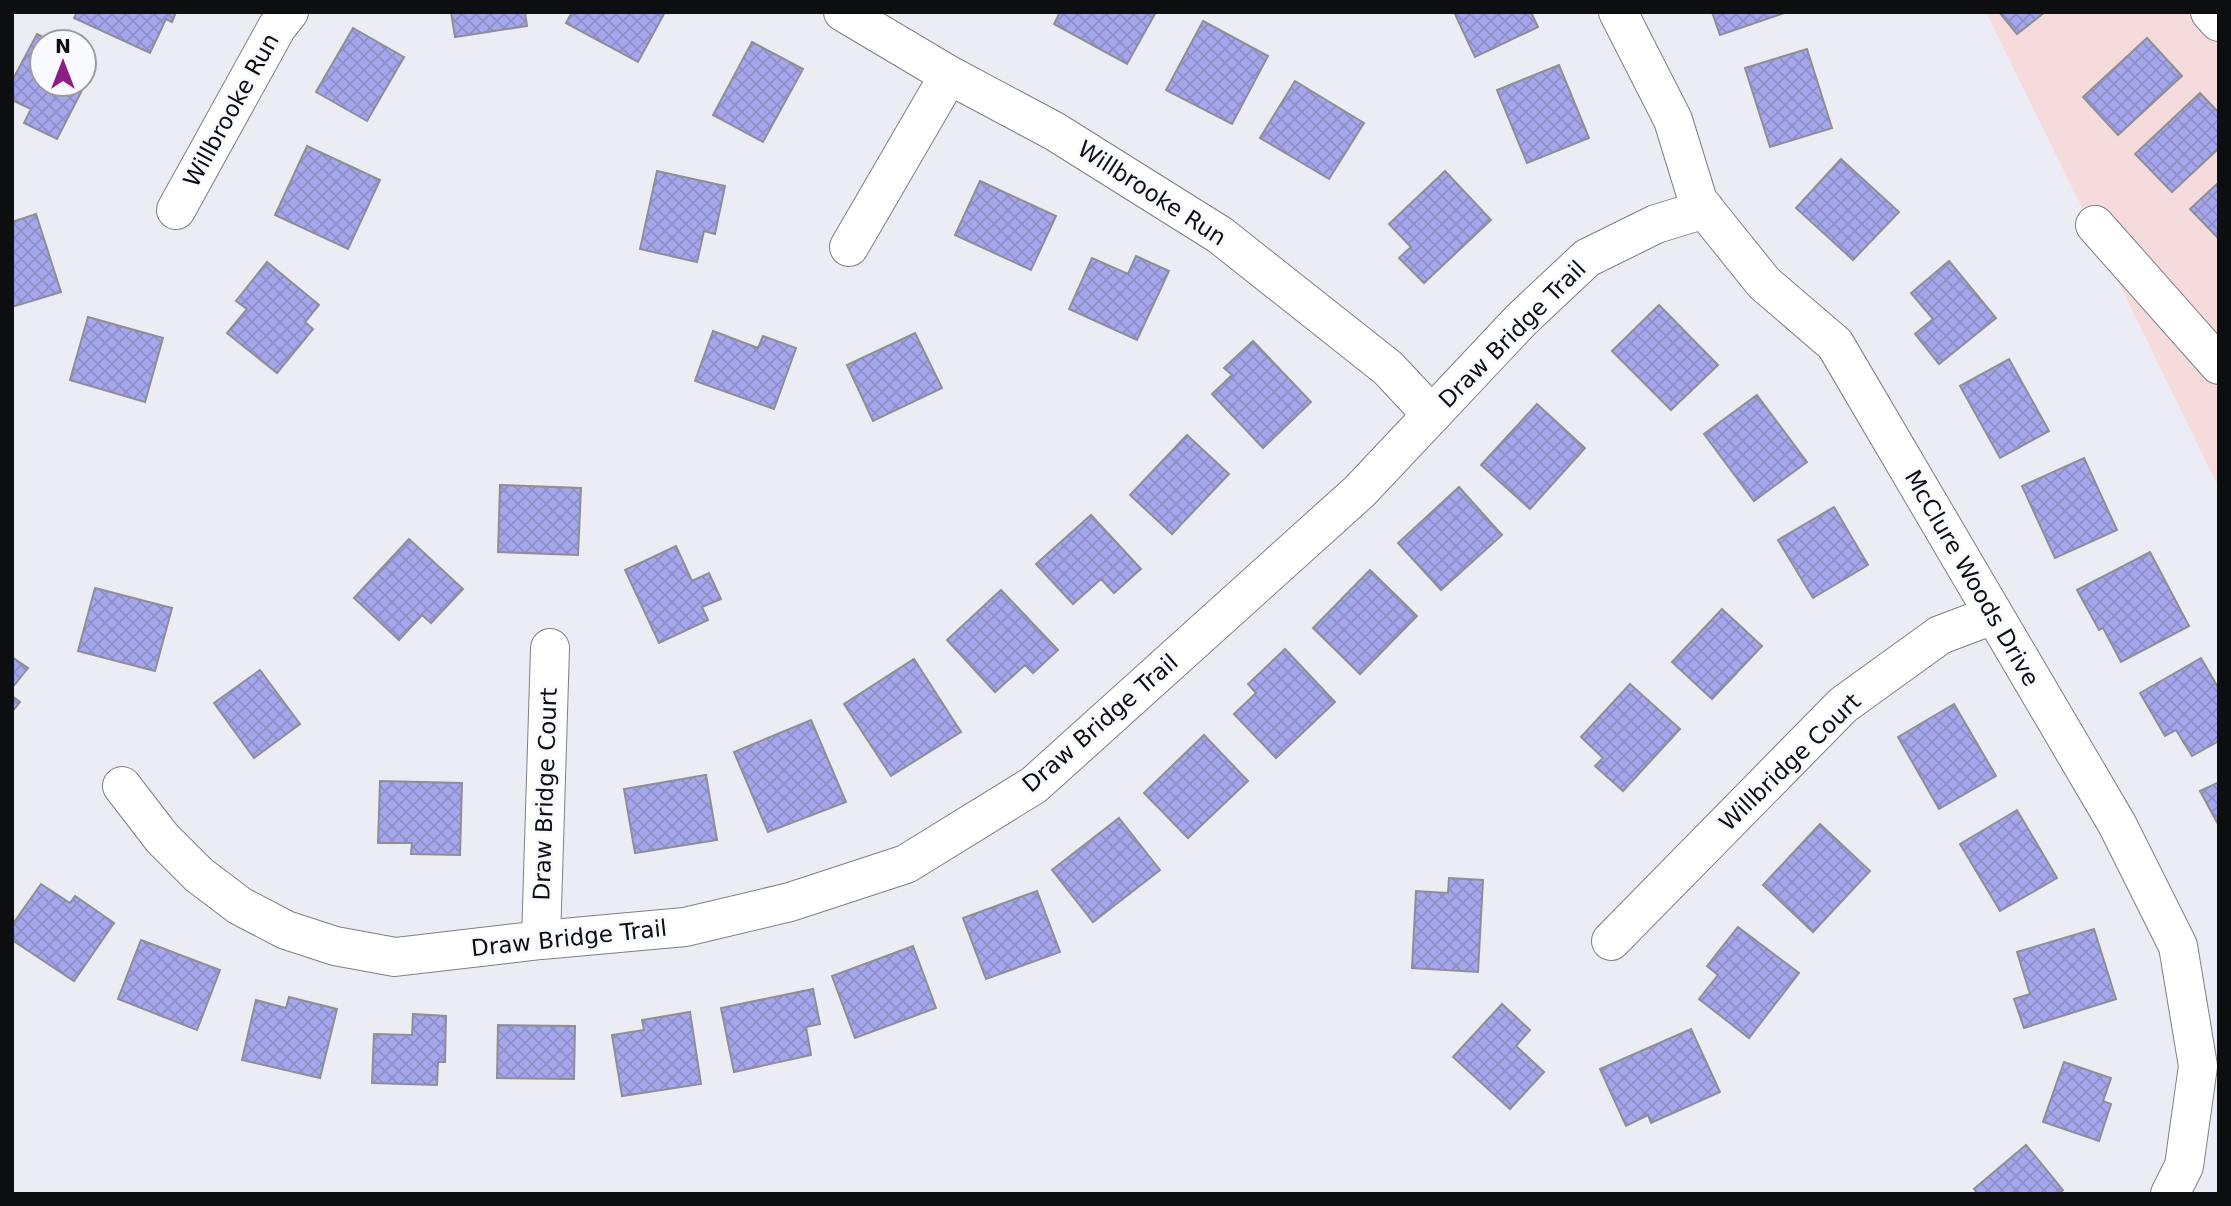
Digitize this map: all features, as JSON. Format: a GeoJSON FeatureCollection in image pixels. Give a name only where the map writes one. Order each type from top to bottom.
{"type":"FeatureCollection","features":[{"type":"Feature","properties":{"kind":"street","name":"Willbrooke Run"},"geometry":{"type":"LineString","coordinates":[[176,210],[277,27],[289,12]]}},
{"type":"Feature","properties":{"kind":"street","name":"Willbrooke Run"},"geometry":{"type":"LineString","coordinates":[[843,12],[950,75],[1054,131],[1220,235],[1388,368],[1432,415]]}},
{"type":"Feature","properties":{"kind":"street","name":"McClure Woods Drive"},"geometry":{"type":"LineString","coordinates":[[1618,12],[1673,120],[1698,201],[1764,283],[1835,344],[2117,824],[2178,946],[2199,1066],[2184,1166],[2170,1194]]}},
{"type":"Feature","properties":{"kind":"street"},"geometry":{"type":"LineString","coordinates":[[2210,12],[2219,22]]}},
{"type":"Feature","properties":{"kind":"street"},"geometry":{"type":"LineString","coordinates":[[849,247],[950,75]]}},
{"type":"Feature","properties":{"kind":"street","name":"Draw Bridge Trail"},"geometry":{"type":"LineString","coordinates":[[122,786],[162,838],[199,875],[240,906],[286,930],[335,946],[395,957],[685,927],[790,902],[906,864],[1034,785],[1360,491],[1521,320],[1587,257],[1656,224],[1705,209]]}},
{"type":"Feature","properties":{"kind":"street"},"geometry":{"type":"LineString","coordinates":[[2095,225],[2219,365]]}},
{"type":"Feature","properties":{"kind":"street","name":"Willbridge Court"},"geometry":{"type":"LineString","coordinates":[[1611,941],[1843,705],[1940,635],[1993,615]]}},
{"type":"Feature","properties":{"kind":"street","name":"Draw Bridge Court"},"geometry":{"type":"LineString","coordinates":[[541,940],[550,649]]}},
{"type":"Feature","properties":{"kind":"shaded area"},"geometry":{"type":"Polygon","coordinates":[[[1986,12],[2219,12],[2219,488],[1986,12]]]}},
{"type":"Feature","properties":{"kind":"building"},"geometry":{"type":"Polygon","coordinates":[[[77,12],[176,12],[172,22],[166,19],[150,53],[74,18],[77,12]]]}},
{"type":"Feature","properties":{"kind":"building"},"geometry":{"type":"Polygon","coordinates":[[[451,12],[525,12],[527,26],[455,37],[451,12]]]}},
{"type":"Feature","properties":{"kind":"building"},"geometry":{"type":"Polygon","coordinates":[[[572,12],[665,12],[638,62],[566,23],[572,12]]]}},
{"type":"Feature","properties":{"kind":"building"},"geometry":{"type":"Polygon","coordinates":[[[1060,12],[1156,12],[1127,64],[1054,24],[1060,12]]]}},
{"type":"Feature","properties":{"kind":"building"},"geometry":{"type":"Polygon","coordinates":[[[1454,12],[1531,12],[1538,27],[1475,57],[1454,12]]]}},
{"type":"Feature","properties":{"kind":"building"},"geometry":{"type":"Polygon","coordinates":[[[1712,12],[1787,12],[1720,35],[1712,12]]]}},
{"type":"Feature","properties":{"kind":"building"},"geometry":{"type":"Polygon","coordinates":[[[1999,12],[2045,12],[2017,34],[1999,12]]]}},
{"type":"Feature","properties":{"kind":"building"},"geometry":{"type":"Polygon","coordinates":[[[1203,21],[1268,56],[1232,124],[1166,90],[1203,21]]]}},
{"type":"Feature","properties":{"kind":"building"},"geometry":{"type":"Polygon","coordinates":[[[353,28],[404,57],[367,121],[316,92],[353,28]]]}},
{"type":"Feature","properties":{"kind":"building"},"geometry":{"type":"Polygon","coordinates":[[[2147,38],[2182,76],[2118,135],[2083,97],[2147,38]]]}},
{"type":"Feature","properties":{"kind":"building"},"geometry":{"type":"Polygon","coordinates":[[[752,42],[803,69],[763,142],[713,115],[752,42]]]}},
{"type":"Feature","properties":{"kind":"building"},"geometry":{"type":"Polygon","coordinates":[[[1807,49],[1832,128],[1770,147],[1745,68],[1807,49]]]}},
{"type":"Feature","properties":{"kind":"building"},"geometry":{"type":"Polygon","coordinates":[[[28,51],[28,98],[78,98],[57,139],[24,123],[31,109],[12,100],[12,81],[28,51]]]}},
{"type":"Feature","properties":{"kind":"building"},"geometry":{"type":"Polygon","coordinates":[[[1559,65],[1589,138],[1527,163],[1497,90],[1559,65]]]}},
{"type":"Feature","properties":{"kind":"building"},"geometry":{"type":"Polygon","coordinates":[[[1295,81],[1364,123],[1329,179],[1260,138],[1295,81]]]}},
{"type":"Feature","properties":{"kind":"building"},"geometry":{"type":"Polygon","coordinates":[[[2200,93],[2219,113],[2219,148],[2172,192],[2135,154],[2200,93]]]}},
{"type":"Feature","properties":{"kind":"building"},"geometry":{"type":"Polygon","coordinates":[[[307,146],[380,180],[348,249],[275,215],[307,146]]]}},
{"type":"Feature","properties":{"kind":"building"},"geometry":{"type":"Polygon","coordinates":[[[1841,159],[1899,212],[1853,260],[1796,208],[1841,159]]]}},
{"type":"Feature","properties":{"kind":"building"},"geometry":{"type":"Polygon","coordinates":[[[657,171],[725,186],[715,234],[704,231],[697,262],[640,249],[657,171]]]}},
{"type":"Feature","properties":{"kind":"building"},"geometry":{"type":"Polygon","coordinates":[[[1445,171],[1491,220],[1424,283],[1399,258],[1411,247],[1389,224],[1445,171]]]}},
{"type":"Feature","properties":{"kind":"building"},"geometry":{"type":"Polygon","coordinates":[[[980,181],[1056,216],[1031,270],[955,235],[980,181]]]}},
{"type":"Feature","properties":{"kind":"building"},"geometry":{"type":"Polygon","coordinates":[[[2219,182],[2219,239],[2190,209],[2219,182]]]}},
{"type":"Feature","properties":{"kind":"building"},"geometry":{"type":"Polygon","coordinates":[[[36,214],[61,292],[12,307],[12,222],[36,214]]]}},
{"type":"Feature","properties":{"kind":"building"},"geometry":{"type":"Polygon","coordinates":[[[1136,256],[1169,271],[1137,340],[1069,309],[1092,258],[1128,274],[1136,256]]]}},
{"type":"Feature","properties":{"kind":"building"},"geometry":{"type":"Polygon","coordinates":[[[1949,261],[1996,318],[1939,364],[1915,334],[1933,319],[1911,293],[1949,261]]]}},
{"type":"Feature","properties":{"kind":"building"},"geometry":{"type":"Polygon","coordinates":[[[267,262],[319,305],[305,322],[313,329],[277,373],[227,333],[247,309],[236,301],[267,262]]]}},
{"type":"Feature","properties":{"kind":"building"},"geometry":{"type":"Polygon","coordinates":[[[1659,305],[1718,365],[1671,410],[1612,351],[1659,305]]]}},
{"type":"Feature","properties":{"kind":"building"},"geometry":{"type":"Polygon","coordinates":[[[88,317],[163,338],[145,402],[70,380],[88,317]]]}},
{"type":"Feature","properties":{"kind":"building"},"geometry":{"type":"Polygon","coordinates":[[[713,331],[758,348],[763,336],[796,348],[774,409],[695,381],[713,331]]]}},
{"type":"Feature","properties":{"kind":"building"},"geometry":{"type":"Polygon","coordinates":[[[915,333],[942,388],[873,421],[847,365],[915,333]]]}},
{"type":"Feature","properties":{"kind":"building"},"geometry":{"type":"Polygon","coordinates":[[[1253,341],[1311,402],[1263,448],[1212,394],[1232,375],[1224,368],[1253,341]]]}},
{"type":"Feature","properties":{"kind":"building"},"geometry":{"type":"Polygon","coordinates":[[[2009,359],[2049,431],[2000,458],[1960,386],[2009,359]]]}},
{"type":"Feature","properties":{"kind":"building"},"geometry":{"type":"Polygon","coordinates":[[[1757,395],[1807,462],[1754,501],[1704,434],[1757,395]]]}},
{"type":"Feature","properties":{"kind":"building"},"geometry":{"type":"Polygon","coordinates":[[[1537,404],[1585,448],[1530,509],[1481,465],[1537,404]]]}},
{"type":"Feature","properties":{"kind":"building"},"geometry":{"type":"Polygon","coordinates":[[[1187,435],[1229,474],[1172,534],[1130,495],[1187,435]]]}},
{"type":"Feature","properties":{"kind":"building"},"geometry":{"type":"Polygon","coordinates":[[[2084,458],[2117,530],[2055,558],[2022,486],[2084,458]]]}},
{"type":"Feature","properties":{"kind":"building"},"geometry":{"type":"Polygon","coordinates":[[[500,485],[581,488],[578,555],[498,552],[500,485]]]}},
{"type":"Feature","properties":{"kind":"building"},"geometry":{"type":"Polygon","coordinates":[[[1459,487],[1502,535],[1441,590],[1398,543],[1459,487]]]}},
{"type":"Feature","properties":{"kind":"building"},"geometry":{"type":"Polygon","coordinates":[[[1834,507],[1868,565],[1813,598],[1778,540],[1834,507]]]}},
{"type":"Feature","properties":{"kind":"building"},"geometry":{"type":"Polygon","coordinates":[[[1091,515],[1141,569],[1114,593],[1101,579],[1073,604],[1036,564],[1091,515]]]}},
{"type":"Feature","properties":{"kind":"building"},"geometry":{"type":"Polygon","coordinates":[[[409,539],[463,589],[431,623],[422,615],[399,640],[354,598],[409,539]]]}},
{"type":"Feature","properties":{"kind":"building"},"geometry":{"type":"Polygon","coordinates":[[[676,546],[692,581],[709,573],[721,599],[702,607],[708,620],[659,643],[625,570],[676,546]]]}},
{"type":"Feature","properties":{"kind":"building"},"geometry":{"type":"Polygon","coordinates":[[[2150,552],[2189,626],[2121,662],[2103,628],[2099,630],[2077,590],[2150,552]]]}},
{"type":"Feature","properties":{"kind":"building"},"geometry":{"type":"Polygon","coordinates":[[[1370,570],[1417,616],[1360,674],[1313,628],[1370,570]]]}},
{"type":"Feature","properties":{"kind":"building"},"geometry":{"type":"Polygon","coordinates":[[[95,588],[172,608],[155,671],[78,651],[95,588]]]}},
{"type":"Feature","properties":{"kind":"building"},"geometry":{"type":"Polygon","coordinates":[[[1001,590],[1058,650],[1033,673],[1025,665],[995,692],[947,640],[1001,590]]]}},
{"type":"Feature","properties":{"kind":"building"},"geometry":{"type":"Polygon","coordinates":[[[1722,609],[1762,646],[1712,699],[1672,662],[1722,609]]]}},
{"type":"Feature","properties":{"kind":"building"},"geometry":{"type":"Polygon","coordinates":[[[1285,649],[1335,702],[1276,758],[1234,714],[1256,693],[1248,684],[1285,649]]]}},
{"type":"Feature","properties":{"kind":"building"},"geometry":{"type":"Polygon","coordinates":[[[12,657],[28,668],[12,688],[12,657]]]}},
{"type":"Feature","properties":{"kind":"building"},"geometry":{"type":"Polygon","coordinates":[[[2201,658],[2219,689],[2219,741],[2192,756],[2176,730],[2165,736],[2140,693],[2201,658]]]}},
{"type":"Feature","properties":{"kind":"building"},"geometry":{"type":"Polygon","coordinates":[[[914,659],[961,732],[891,776],[844,704],[914,659]]]}},
{"type":"Feature","properties":{"kind":"building"},"geometry":{"type":"Polygon","coordinates":[[[260,670],[300,724],[254,758],[214,703],[260,670]]]}},
{"type":"Feature","properties":{"kind":"building"},"geometry":{"type":"Polygon","coordinates":[[[1630,684],[1680,729],[1623,791],[1595,766],[1603,758],[1581,737],[1630,684]]]}},
{"type":"Feature","properties":{"kind":"building"},"geometry":{"type":"Polygon","coordinates":[[[12,696],[20,702],[12,712],[12,696]]]}},
{"type":"Feature","properties":{"kind":"building"},"geometry":{"type":"Polygon","coordinates":[[[1954,704],[1996,776],[1939,809],[1898,737],[1954,704]]]}},
{"type":"Feature","properties":{"kind":"building"},"geometry":{"type":"Polygon","coordinates":[[[811,720],[846,802],[768,832],[734,752],[811,720]]]}},
{"type":"Feature","properties":{"kind":"building"},"geometry":{"type":"Polygon","coordinates":[[[1204,735],[1248,781],[1188,838],[1144,793],[1204,735]]]}},
{"type":"Feature","properties":{"kind":"building"},"geometry":{"type":"Polygon","coordinates":[[[706,775],[717,840],[635,853],[624,789],[706,775]]]}},
{"type":"Feature","properties":{"kind":"building"},"geometry":{"type":"Polygon","coordinates":[[[380,781],[462,783],[460,855],[411,854],[412,843],[378,843],[380,781]]]}},
{"type":"Feature","properties":{"kind":"building"},"geometry":{"type":"Polygon","coordinates":[[[2219,782],[2219,826],[2200,791],[2219,782]]]}},
{"type":"Feature","properties":{"kind":"building"},"geometry":{"type":"Polygon","coordinates":[[[2017,810],[2057,878],[2000,911],[1960,844],[2017,810]]]}},
{"type":"Feature","properties":{"kind":"building"},"geometry":{"type":"Polygon","coordinates":[[[1119,818],[1160,870],[1093,922],[1052,870],[1119,818]]]}},
{"type":"Feature","properties":{"kind":"building"},"geometry":{"type":"Polygon","coordinates":[[[1820,824],[1870,871],[1813,932],[1763,885],[1820,824]]]}},
{"type":"Feature","properties":{"kind":"building"},"geometry":{"type":"Polygon","coordinates":[[[1449,878],[1483,880],[1478,972],[1412,968],[1416,891],[1448,893],[1449,878]]]}},
{"type":"Feature","properties":{"kind":"building"},"geometry":{"type":"Polygon","coordinates":[[[41,884],[70,903],[75,896],[114,923],[74,981],[12,940],[12,925],[41,884]]]}},
{"type":"Feature","properties":{"kind":"building"},"geometry":{"type":"Polygon","coordinates":[[[1037,891],[1060,952],[986,979],[963,918],[1037,891]]]}},
{"type":"Feature","properties":{"kind":"building"},"geometry":{"type":"Polygon","coordinates":[[[1738,927],[1799,973],[1749,1038],[1699,999],[1718,975],[1707,966],[1738,927]]]}},
{"type":"Feature","properties":{"kind":"building"},"geometry":{"type":"Polygon","coordinates":[[[2094,929],[2116,999],[2024,1028],[2014,999],[2030,994],[2017,952],[2094,929]]]}},
{"type":"Feature","properties":{"kind":"building"},"geometry":{"type":"Polygon","coordinates":[[[141,940],[220,970],[197,1030],[118,999],[141,940]]]}},
{"type":"Feature","properties":{"kind":"building"},"geometry":{"type":"Polygon","coordinates":[[[913,946],[936,1008],[855,1038],[832,976],[913,946]]]}},
{"type":"Feature","properties":{"kind":"building"},"geometry":{"type":"Polygon","coordinates":[[[813,989],[820,1024],[806,1027],[811,1055],[734,1072],[721,1008],[813,989]]]}},
{"type":"Feature","properties":{"kind":"building"},"geometry":{"type":"Polygon","coordinates":[[[289,997],[337,1009],[320,1078],[242,1060],[256,1000],[286,1008],[289,997]]]}},
{"type":"Feature","properties":{"kind":"building"},"geometry":{"type":"Polygon","coordinates":[[[1502,1004],[1530,1030],[1516,1046],[1544,1072],[1510,1109],[1453,1057],[1502,1004]]]}},
{"type":"Feature","properties":{"kind":"building"},"geometry":{"type":"Polygon","coordinates":[[[690,1012],[701,1084],[622,1096],[612,1035],[644,1030],[642,1020],[690,1012]]]}},
{"type":"Feature","properties":{"kind":"building"},"geometry":{"type":"Polygon","coordinates":[[[413,1014],[446,1016],[445,1062],[438,1062],[437,1085],[372,1083],[374,1034],[412,1035],[413,1014]]]}},
{"type":"Feature","properties":{"kind":"building"},"geometry":{"type":"Polygon","coordinates":[[[498,1025],[575,1026],[574,1079],[497,1078],[498,1025]]]}},
{"type":"Feature","properties":{"kind":"building"},"geometry":{"type":"Polygon","coordinates":[[[1691,1029],[1720,1092],[1651,1123],[1648,1115],[1626,1126],[1600,1069],[1691,1029]]]}},
{"type":"Feature","properties":{"kind":"building"},"geometry":{"type":"Polygon","coordinates":[[[2064,1062],[2111,1078],[2103,1101],[2111,1104],[2099,1141],[2043,1122],[2064,1062]]]}},
{"type":"Feature","properties":{"kind":"building"},"geometry":{"type":"Polygon","coordinates":[[[2026,1145],[2063,1190],[2058,1194],[1978,1194],[1974,1189],[2026,1145]]]}}]}
